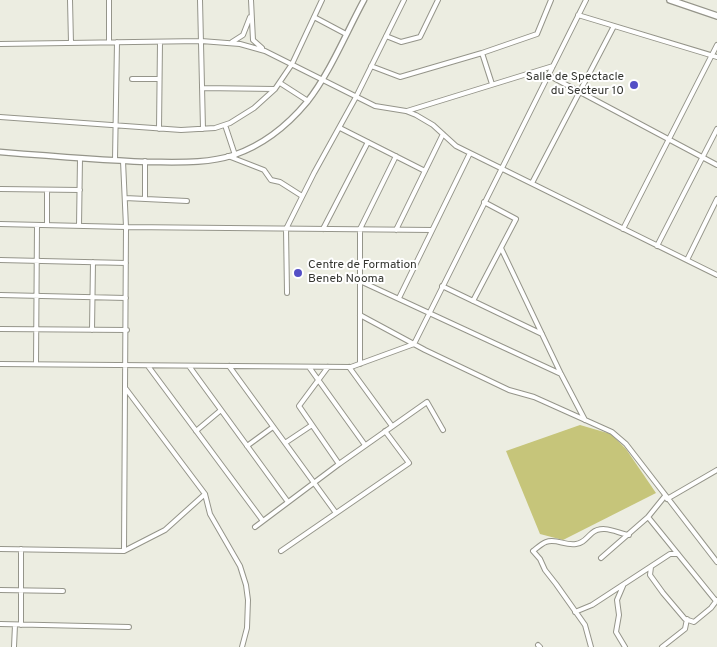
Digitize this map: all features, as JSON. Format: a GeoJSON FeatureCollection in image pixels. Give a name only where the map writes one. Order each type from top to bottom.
{"type":"FeatureCollection","features":[{"type":"Feature","properties":{"kind":"main road"},"geometry":{"type":"LineString","coordinates":[[670,0],[717,16]]}},
{"type":"Feature","properties":{"kind":"street"},"geometry":{"type":"LineString","coordinates":[[70,0],[71,43]]}},
{"type":"Feature","properties":{"kind":"street"},"geometry":{"type":"LineString","coordinates":[[109,0],[110,42]]}},
{"type":"Feature","properties":{"kind":"street"},"geometry":{"type":"LineString","coordinates":[[200,0],[203,129]]}},
{"type":"Feature","properties":{"kind":"street"},"geometry":{"type":"LineString","coordinates":[[251,0],[253,40],[265,51]]}},
{"type":"Feature","properties":{"kind":"street"},"geometry":{"type":"LineString","coordinates":[[0,117],[181,130],[225,125],[254,108],[275,89],[292,64],[322,0]]}},
{"type":"Feature","properties":{"kind":"street"},"geometry":{"type":"LineString","coordinates":[[0,152],[145,162],[189,162],[235,155],[269,138],[293,118],[308,101],[322,80],[364,0]]}},
{"type":"Feature","properties":{"kind":"street"},"geometry":{"type":"LineString","coordinates":[[287,293],[286,229],[356,97],[404,0]]}},
{"type":"Feature","properties":{"kind":"street"},"geometry":{"type":"LineString","coordinates":[[386,36],[401,42],[420,38],[438,0]]}},
{"type":"Feature","properties":{"kind":"street"},"geometry":{"type":"LineString","coordinates":[[371,66],[400,77],[482,53],[537,34],[551,0]]}},
{"type":"Feature","properties":{"kind":"street"},"geometry":{"type":"LineString","coordinates":[[0,364],[350,368],[414,344],[586,0]]}},
{"type":"Feature","properties":{"kind":"street"},"geometry":{"type":"LineString","coordinates":[[231,43],[243,35],[251,14]]}},
{"type":"Feature","properties":{"kind":"street"},"geometry":{"type":"LineString","coordinates":[[578,15],[715,56]]}},
{"type":"Feature","properties":{"kind":"street"},"geometry":{"type":"LineString","coordinates":[[314,17],[346,34]]}},
{"type":"Feature","properties":{"kind":"street"},"geometry":{"type":"LineString","coordinates":[[532,183],[614,26]]}},
{"type":"Feature","properties":{"kind":"street"},"geometry":{"type":"LineString","coordinates":[[0,44],[201,41],[251,46],[292,64],[375,106],[406,111],[434,125],[456,146],[717,275]]}},
{"type":"Feature","properties":{"kind":"street"},"geometry":{"type":"LineString","coordinates":[[115,160],[117,42]]}},
{"type":"Feature","properties":{"kind":"street"},"geometry":{"type":"LineString","coordinates":[[159,129],[160,42]]}},
{"type":"Feature","properties":{"kind":"street"},"geometry":{"type":"LineString","coordinates":[[623,229],[668,140],[715,56],[717,45]]}},
{"type":"Feature","properties":{"kind":"street"},"geometry":{"type":"LineString","coordinates":[[482,53],[492,84]]}},
{"type":"Feature","properties":{"kind":"street"},"geometry":{"type":"LineString","coordinates":[[406,111],[552,66]]}},
{"type":"Feature","properties":{"kind":"street"},"geometry":{"type":"LineString","coordinates":[[548,74],[717,165]]}},
{"type":"Feature","properties":{"kind":"street"},"geometry":{"type":"LineString","coordinates":[[132,79],[159,79]]}},
{"type":"Feature","properties":{"kind":"street"},"geometry":{"type":"LineString","coordinates":[[280,82],[308,101]]}},
{"type":"Feature","properties":{"kind":"street"},"geometry":{"type":"LineString","coordinates":[[202,88],[275,89]]}},
{"type":"Feature","properties":{"kind":"street"},"geometry":{"type":"LineString","coordinates":[[225,125],[235,155]]}},
{"type":"Feature","properties":{"kind":"street"},"geometry":{"type":"LineString","coordinates":[[340,128],[426,171]]}},
{"type":"Feature","properties":{"kind":"street"},"geometry":{"type":"LineString","coordinates":[[658,246],[717,130]]}},
{"type":"Feature","properties":{"kind":"street"},"geometry":{"type":"LineString","coordinates":[[396,230],[443,134]]}},
{"type":"Feature","properties":{"kind":"street"},"geometry":{"type":"LineString","coordinates":[[323,229],[368,142]]}},
{"type":"Feature","properties":{"kind":"street"},"geometry":{"type":"LineString","coordinates":[[399,298],[470,153]]}},
{"type":"Feature","properties":{"kind":"street"},"geometry":{"type":"LineString","coordinates":[[228,156],[264,170],[270,180],[280,182],[302,196]]}},
{"type":"Feature","properties":{"kind":"street"},"geometry":{"type":"LineString","coordinates":[[360,364],[360,230],[396,156]]}},
{"type":"Feature","properties":{"kind":"street"},"geometry":{"type":"LineString","coordinates":[[79,226],[80,158]]}},
{"type":"Feature","properties":{"kind":"street"},"geometry":{"type":"LineString","coordinates":[[123,161],[126,227],[124,551]]}},
{"type":"Feature","properties":{"kind":"street"},"geometry":{"type":"LineString","coordinates":[[145,162],[145,199]]}},
{"type":"Feature","properties":{"kind":"street"},"geometry":{"type":"LineString","coordinates":[[0,189],[80,190]]}},
{"type":"Feature","properties":{"kind":"street"},"geometry":{"type":"LineString","coordinates":[[47,190],[47,225]]}},
{"type":"Feature","properties":{"kind":"street"},"geometry":{"type":"LineString","coordinates":[[125,198],[187,201]]}},
{"type":"Feature","properties":{"kind":"street"},"geometry":{"type":"LineString","coordinates":[[687,260],[717,198]]}},
{"type":"Feature","properties":{"kind":"street"},"geometry":{"type":"LineString","coordinates":[[473,301],[516,219],[484,202]]}},
{"type":"Feature","properties":{"kind":"street"},"geometry":{"type":"LineString","coordinates":[[0,224],[432,230]]}},
{"type":"Feature","properties":{"kind":"street"},"geometry":{"type":"LineString","coordinates":[[36,364],[37,225]]}},
{"type":"Feature","properties":{"kind":"street"},"geometry":{"type":"LineString","coordinates":[[501,248],[585,420]]}},
{"type":"Feature","properties":{"kind":"street"},"geometry":{"type":"LineString","coordinates":[[0,260],[126,263]]}},
{"type":"Feature","properties":{"kind":"street"},"geometry":{"type":"LineString","coordinates":[[92,330],[93,262]]}},
{"type":"Feature","properties":{"kind":"street"},"geometry":{"type":"LineString","coordinates":[[360,281],[561,374]]}},
{"type":"Feature","properties":{"kind":"street"},"geometry":{"type":"LineString","coordinates":[[442,286],[542,334]]}},
{"type":"Feature","properties":{"kind":"street"},"geometry":{"type":"LineString","coordinates":[[0,295],[126,298]]}},
{"type":"Feature","properties":{"kind":"street"},"geometry":{"type":"LineString","coordinates":[[360,315],[414,344],[509,390],[534,397],[612,432],[626,444],[717,562]]}},
{"type":"Feature","properties":{"kind":"street"},"geometry":{"type":"LineString","coordinates":[[0,329],[126,330]]}},
{"type":"Feature","properties":{"kind":"street"},"geometry":{"type":"LineString","coordinates":[[148,366],[263,521]]}},
{"type":"Feature","properties":{"kind":"street"},"geometry":{"type":"LineString","coordinates":[[188,366],[288,502]]}},
{"type":"Feature","properties":{"kind":"street"},"geometry":{"type":"LineString","coordinates":[[229,366],[336,513]]}},
{"type":"Feature","properties":{"kind":"street"},"geometry":{"type":"LineString","coordinates":[[309,367],[365,446]]}},
{"type":"Feature","properties":{"kind":"street"},"geometry":{"type":"LineString","coordinates":[[328,367],[299,406],[339,464]]}},
{"type":"Feature","properties":{"kind":"street"},"geometry":{"type":"LineString","coordinates":[[350,368],[392,426]]}},
{"type":"Feature","properties":{"kind":"street"},"geometry":{"type":"LineString","coordinates":[[126,389],[205,494],[210,514],[240,566],[248,600],[247,628],[242,647]]}},
{"type":"Feature","properties":{"kind":"street"},"geometry":{"type":"LineString","coordinates":[[255,527],[339,464],[427,402],[443,430]]}},
{"type":"Feature","properties":{"kind":"street"},"geometry":{"type":"LineString","coordinates":[[196,431],[221,410]]}},
{"type":"Feature","properties":{"kind":"street"},"geometry":{"type":"LineString","coordinates":[[285,443],[312,425]]}},
{"type":"Feature","properties":{"kind":"street"},"geometry":{"type":"LineString","coordinates":[[247,446],[273,427]]}},
{"type":"Feature","properties":{"kind":"street"},"geometry":{"type":"LineString","coordinates":[[281,551],[409,463],[385,431]]}},
{"type":"Feature","properties":{"kind":"street"},"geometry":{"type":"LineString","coordinates":[[601,558],[629,535],[666,498],[717,470]]}},
{"type":"Feature","properties":{"kind":"street"},"geometry":{"type":"LineString","coordinates":[[0,548],[124,551],[165,530],[205,494]]}},
{"type":"Feature","properties":{"kind":"street"},"geometry":{"type":"LineString","coordinates":[[648,517],[716,601],[694,622],[687,619],[663,593],[650,575],[650,568]]}},
{"type":"Feature","properties":{"kind":"street"},"geometry":{"type":"LineString","coordinates":[[591,647],[585,625],[533,551],[544,542],[552,540],[572,545],[580,543],[585,541],[593,532],[603,529],[629,535]]}},
{"type":"Feature","properties":{"kind":"street"},"geometry":{"type":"LineString","coordinates":[[21,549],[21,625]]}},
{"type":"Feature","properties":{"kind":"street"},"geometry":{"type":"LineString","coordinates":[[575,612],[592,605],[670,554],[678,554]]}},
{"type":"Feature","properties":{"kind":"street"},"geometry":{"type":"LineString","coordinates":[[623,586],[617,600],[619,615],[616,632],[625,647]]}},
{"type":"Feature","properties":{"kind":"street"},"geometry":{"type":"LineString","coordinates":[[0,590],[63,591]]}},
{"type":"Feature","properties":{"kind":"street"},"geometry":{"type":"LineString","coordinates":[[662,647],[685,629],[687,619]]}},
{"type":"Feature","properties":{"kind":"street"},"geometry":{"type":"LineString","coordinates":[[0,624],[129,627]]}},
{"type":"Feature","properties":{"kind":"street"},"geometry":{"type":"LineString","coordinates":[[14,647],[15,625]]}},
{"type":"Feature","properties":{"kind":"shaded area"},"geometry":{"type":"Polygon","coordinates":[[[580,425],[611,434],[626,449],[656,493],[563,540],[540,534],[506,451],[580,425]]]}},
{"type":"Feature","properties":{"kind":"place","name":"Salle de Spectacle du Secteur 10"},"geometry":{"type":"Point","coordinates":[634,85]}},
{"type":"Feature","properties":{"kind":"place","name":"Centre de Formation Beneb Nooma"},"geometry":{"type":"Point","coordinates":[298,273]}}]}
